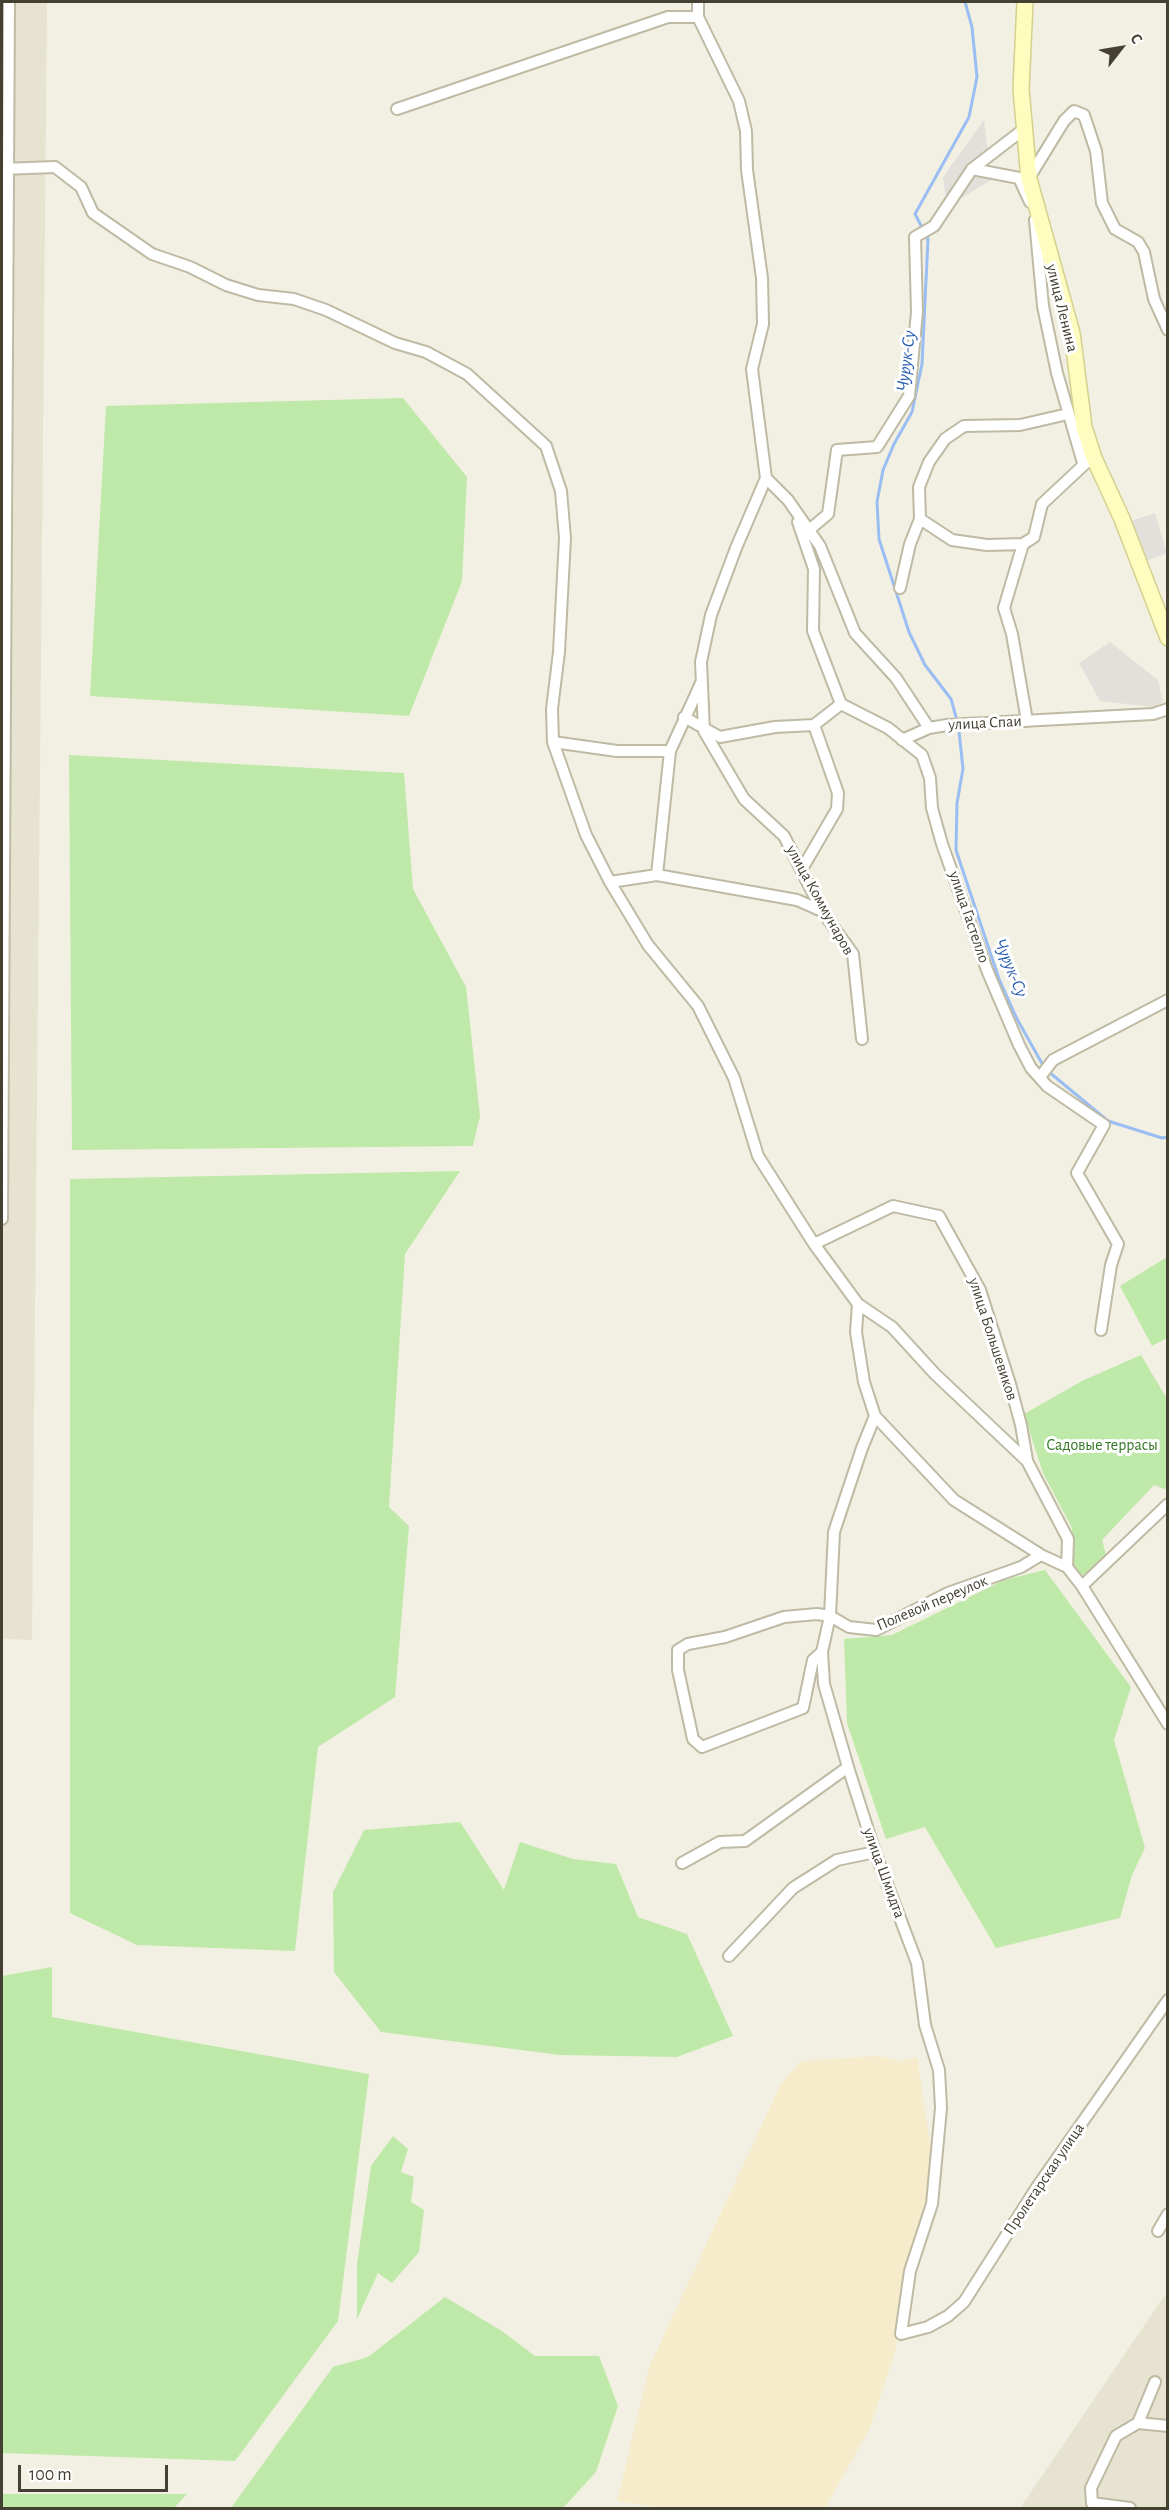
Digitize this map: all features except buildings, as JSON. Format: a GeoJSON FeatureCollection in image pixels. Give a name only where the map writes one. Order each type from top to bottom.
{"type":"FeatureCollection","features":[{"type":"Feature","properties":{"kind":"main road","name":"улица Ленина"},"geometry":{"type":"LineString","coordinates":[[1025,2],[1021,89],[1029,178],[1072,333],[1089,461],[1122,519],[1166,628]]}},
{"type":"Feature","properties":{"kind":"street"},"geometry":{"type":"LineString","coordinates":[[2,1219],[5,56],[9,2]]}},
{"type":"Feature","properties":{"kind":"street"},"geometry":{"type":"LineString","coordinates":[[698,2],[698,17],[739,101],[746,130],[747,170],[762,278],[763,324],[752,369],[766,478],[788,500],[820,546],[855,633],[896,678],[929,728]]}},
{"type":"Feature","properties":{"kind":"street"},"geometry":{"type":"LineString","coordinates":[[397,109],[668,16],[698,17]]}},
{"type":"Feature","properties":{"kind":"street"},"geometry":{"type":"LineString","coordinates":[[1029,178],[1064,121],[1074,111],[1084,115],[1096,151],[1101,203],[1114,229],[1138,242],[1144,252],[1154,299],[1167,330]]}},
{"type":"Feature","properties":{"kind":"street"},"geometry":{"type":"LineString","coordinates":[[809,530],[828,514],[837,450],[877,447],[909,396],[915,348],[915,237],[934,226],[972,169],[1024,129]]}},
{"type":"Feature","properties":{"kind":"street"},"geometry":{"type":"LineString","coordinates":[[5,169],[55,167],[81,187],[93,213],[152,254],[190,267],[226,285],[258,295],[294,299],[326,310],[395,343],[426,352],[467,374],[546,446],[561,490],[565,538],[552,709],[552,742],[586,835],[610,882],[648,945],[698,1006],[734,1078],[758,1156],[814,1244],[858,1304],[892,1327],[935,1374],[1027,1461],[1068,1539],[1067,1567]]}},
{"type":"Feature","properties":{"kind":"street"},"geometry":{"type":"LineString","coordinates":[[920,519],[952,540],[987,545],[1023,544],[1034,537],[1042,504],[1089,461],[1068,414],[1043,306],[1034,214],[1019,178],[972,169]]}},
{"type":"Feature","properties":{"kind":"street"},"geometry":{"type":"LineString","coordinates":[[900,588],[910,544],[920,519],[920,487],[929,462],[945,439],[964,426],[1020,425],[1068,414]]}},
{"type":"Feature","properties":{"kind":"street","name":"улица Коммунаров"},"geometry":{"type":"LineString","coordinates":[[766,478],[711,615],[701,662],[704,731],[744,799],[784,836],[822,911],[854,954],[862,1039]]}},
{"type":"Feature","properties":{"kind":"street"},"geometry":{"type":"LineString","coordinates":[[788,500],[804,536],[814,569],[813,630],[841,704],[888,728],[902,740]]}},
{"type":"Feature","properties":{"kind":"street"},"geometry":{"type":"LineString","coordinates":[[1023,544],[1004,608],[1012,634],[1027,721]]}},
{"type":"Feature","properties":{"kind":"street"},"geometry":{"type":"LineString","coordinates":[[657,875],[670,751],[701,683]]}},
{"type":"Feature","properties":{"kind":"street"},"geometry":{"type":"LineString","coordinates":[[684,717],[704,731],[720,737],[775,728],[814,725],[841,704]]}},
{"type":"Feature","properties":{"kind":"street","name":"улица Спаи"},"geometry":{"type":"LineString","coordinates":[[902,740],[929,728],[947,724],[1153,714],[1167,709]]}},
{"type":"Feature","properties":{"kind":"street"},"geometry":{"type":"LineString","coordinates":[[802,869],[837,808],[838,793],[814,725]]}},
{"type":"Feature","properties":{"kind":"street","name":"улица Гастелло"},"geometry":{"type":"LineString","coordinates":[[902,740],[922,755],[930,778],[933,808],[942,844],[987,970],[1019,1045],[1044,1073],[1047,1086],[1104,1125],[1077,1173],[1118,1244],[1111,1265],[1101,1330]]}},
{"type":"Feature","properties":{"kind":"street"},"geometry":{"type":"LineString","coordinates":[[552,742],[617,751],[670,751]]}},
{"type":"Feature","properties":{"kind":"street"},"geometry":{"type":"LineString","coordinates":[[610,882],[657,875],[797,900],[822,911]]}},
{"type":"Feature","properties":{"kind":"street"},"geometry":{"type":"LineString","coordinates":[[1044,1073],[1053,1060],[1167,1000]]}},
{"type":"Feature","properties":{"kind":"street","name":"улица Большевиков"},"geometry":{"type":"LineString","coordinates":[[814,1244],[892,1206],[939,1216],[980,1290],[1021,1425],[1027,1461]]}},
{"type":"Feature","properties":{"kind":"street"},"geometry":{"type":"LineString","coordinates":[[858,1304],[856,1332],[875,1416],[954,1500],[1041,1555],[1067,1567],[1082,1586],[1167,1724]]}},
{"type":"Feature","properties":{"kind":"street","name":"улица Шмидта"},"geometry":{"type":"LineString","coordinates":[[875,1416],[834,1532],[830,1616],[822,1652],[824,1684],[848,1767],[875,1852],[917,1963],[925,2025],[939,2070],[941,2098],[932,2204],[910,2271],[901,2334]]}},
{"type":"Feature","properties":{"kind":"street"},"geometry":{"type":"LineString","coordinates":[[1082,1586],[1167,1504]]}},
{"type":"Feature","properties":{"kind":"street","name":"Полевой переулок"},"geometry":{"type":"LineString","coordinates":[[822,1652],[813,1660],[803,1708],[702,1747],[693,1739],[678,1670],[678,1650],[688,1644],[725,1637],[784,1617],[816,1614],[830,1616],[849,1628],[876,1630],[948,1593],[1021,1567],[1041,1555]]}},
{"type":"Feature","properties":{"kind":"street"},"geometry":{"type":"LineString","coordinates":[[682,1863],[720,1842],[745,1841],[848,1767]]}},
{"type":"Feature","properties":{"kind":"street"},"geometry":{"type":"LineString","coordinates":[[729,1956],[793,1887],[837,1860],[875,1852]]}},
{"type":"Feature","properties":{"kind":"street","name":"Пролетарская улица"},"geometry":{"type":"LineString","coordinates":[[901,2334],[928,2327],[948,2316],[964,2301],[1037,2187],[1167,2000]]}},
{"type":"Feature","properties":{"kind":"street"},"geometry":{"type":"LineString","coordinates":[[1158,2231],[1167,2214]]}},
{"type":"Feature","properties":{"kind":"street"},"geometry":{"type":"LineString","coordinates":[[1130,2508],[1092,2503],[1091,2488],[1116,2436],[1138,2423],[1155,2382]]}},
{"type":"Feature","properties":{"kind":"street"},"geometry":{"type":"LineString","coordinates":[[1138,2423],[1167,2427]]}},
{"type":"Feature","properties":{"kind":"shaded area"},"geometry":{"type":"Polygon","coordinates":[[[2,2],[47,2],[32,1640],[2,1639],[2,2]]]}},
{"type":"Feature","properties":{"kind":"shaded area"},"geometry":{"type":"Polygon","coordinates":[[[984,120],[991,180],[947,207],[943,177],[984,120]]]}},
{"type":"Feature","properties":{"kind":"shaded area"},"geometry":{"type":"Polygon","coordinates":[[[1155,513],[1167,553],[1145,561],[1131,521],[1155,513]]]}},
{"type":"Feature","properties":{"kind":"shaded area"},"geometry":{"type":"Polygon","coordinates":[[[1110,642],[1158,680],[1163,702],[1153,707],[1100,701],[1079,663],[1110,642]]]}},
{"type":"Feature","properties":{"kind":"shaded area"},"geometry":{"type":"Polygon","coordinates":[[[878,2056],[900,2061],[917,2057],[931,2150],[925,2212],[906,2268],[895,2353],[870,2428],[825,2508],[663,2508],[617,2501],[650,2365],[781,2084],[801,2061],[878,2056]]]}},
{"type":"Feature","properties":{"kind":"shaded area"},"geometry":{"type":"Polygon","coordinates":[[[1167,2292],[1167,2508],[1020,2508],[1167,2292]]]}},
{"type":"Feature","properties":{"kind":"green space"},"geometry":{"type":"Polygon","coordinates":[[[403,398],[467,477],[462,581],[409,716],[90,696],[106,406],[403,398]]]}},
{"type":"Feature","properties":{"kind":"green space"},"geometry":{"type":"Polygon","coordinates":[[[69,755],[404,773],[413,889],[466,987],[480,1116],[473,1146],[72,1150],[69,755]]]}},
{"type":"Feature","properties":{"kind":"green space"},"geometry":{"type":"Polygon","coordinates":[[[460,1171],[405,1254],[389,1507],[409,1526],[395,1697],[318,1747],[295,1951],[137,1945],[70,1913],[70,1179],[460,1171]]]}},
{"type":"Feature","properties":{"kind":"green space"},"geometry":{"type":"Polygon","coordinates":[[[1167,1257],[1167,1338],[1152,1346],[1120,1286],[1167,1257]]]}},
{"type":"Feature","properties":{"kind":"green space","name":"Садовые террасы"},"geometry":{"type":"Polygon","coordinates":[[[1141,1355],[1167,1399],[1167,1490],[1154,1485],[1102,1540],[1106,1554],[1089,1573],[1080,1575],[1071,1560],[1072,1528],[1043,1473],[1024,1414],[1082,1381],[1141,1355]]]}},
{"type":"Feature","properties":{"kind":"green space"},"geometry":{"type":"Polygon","coordinates":[[[1045,1570],[1131,1687],[1114,1740],[1145,1848],[1132,1875],[1120,1918],[996,1948],[925,1827],[886,1839],[847,1723],[844,1639],[892,1635],[1004,1580],[1045,1570]]]}},
{"type":"Feature","properties":{"kind":"green space"},"geometry":{"type":"Polygon","coordinates":[[[460,1822],[504,1890],[520,1842],[573,1859],[616,1864],[638,1917],[687,1934],[733,2036],[677,2057],[560,2055],[381,2032],[334,1972],[333,1892],[364,1830],[460,1822]]]}},
{"type":"Feature","properties":{"kind":"green space"},"geometry":{"type":"Polygon","coordinates":[[[52,1967],[52,2017],[369,2074],[338,2321],[235,2461],[2,2453],[2,1976],[52,1967]]]}},
{"type":"Feature","properties":{"kind":"green space"},"geometry":{"type":"Polygon","coordinates":[[[393,2136],[408,2149],[401,2172],[414,2177],[411,2202],[424,2210],[419,2252],[392,2283],[378,2273],[357,2319],[357,2264],[371,2166],[393,2136]]]}},
{"type":"Feature","properties":{"kind":"green space"},"geometry":{"type":"Polygon","coordinates":[[[445,2297],[502,2331],[535,2356],[599,2356],[618,2406],[596,2472],[563,2508],[231,2508],[333,2367],[368,2357],[445,2297]]]}},
{"type":"Feature","properties":{"kind":"green space"},"geometry":{"type":"Polygon","coordinates":[[[2,2494],[187,2494],[174,2508],[2,2508],[2,2494]]]}},
{"type":"Feature","properties":{"kind":"waterway","name":"Чурук-Су"},"geometry":{"type":"LineString","coordinates":[[956,717],[951,699],[925,665],[909,632],[879,539],[877,502],[883,470],[912,412],[922,364],[928,239],[915,214],[969,117],[977,77],[972,27],[965,2]]}},
{"type":"Feature","properties":{"kind":"waterway","name":"Чурук-Су"},"geometry":{"type":"LineString","coordinates":[[959,731],[963,769],[957,803],[956,850],[999,979],[1017,1019],[1044,1067]]}},
{"type":"Feature","properties":{"kind":"waterway","name":"Чурук-Су"},"geometry":{"type":"LineString","coordinates":[[1049,1072],[1108,1121],[1162,1138],[1168,1137]]}}]}
